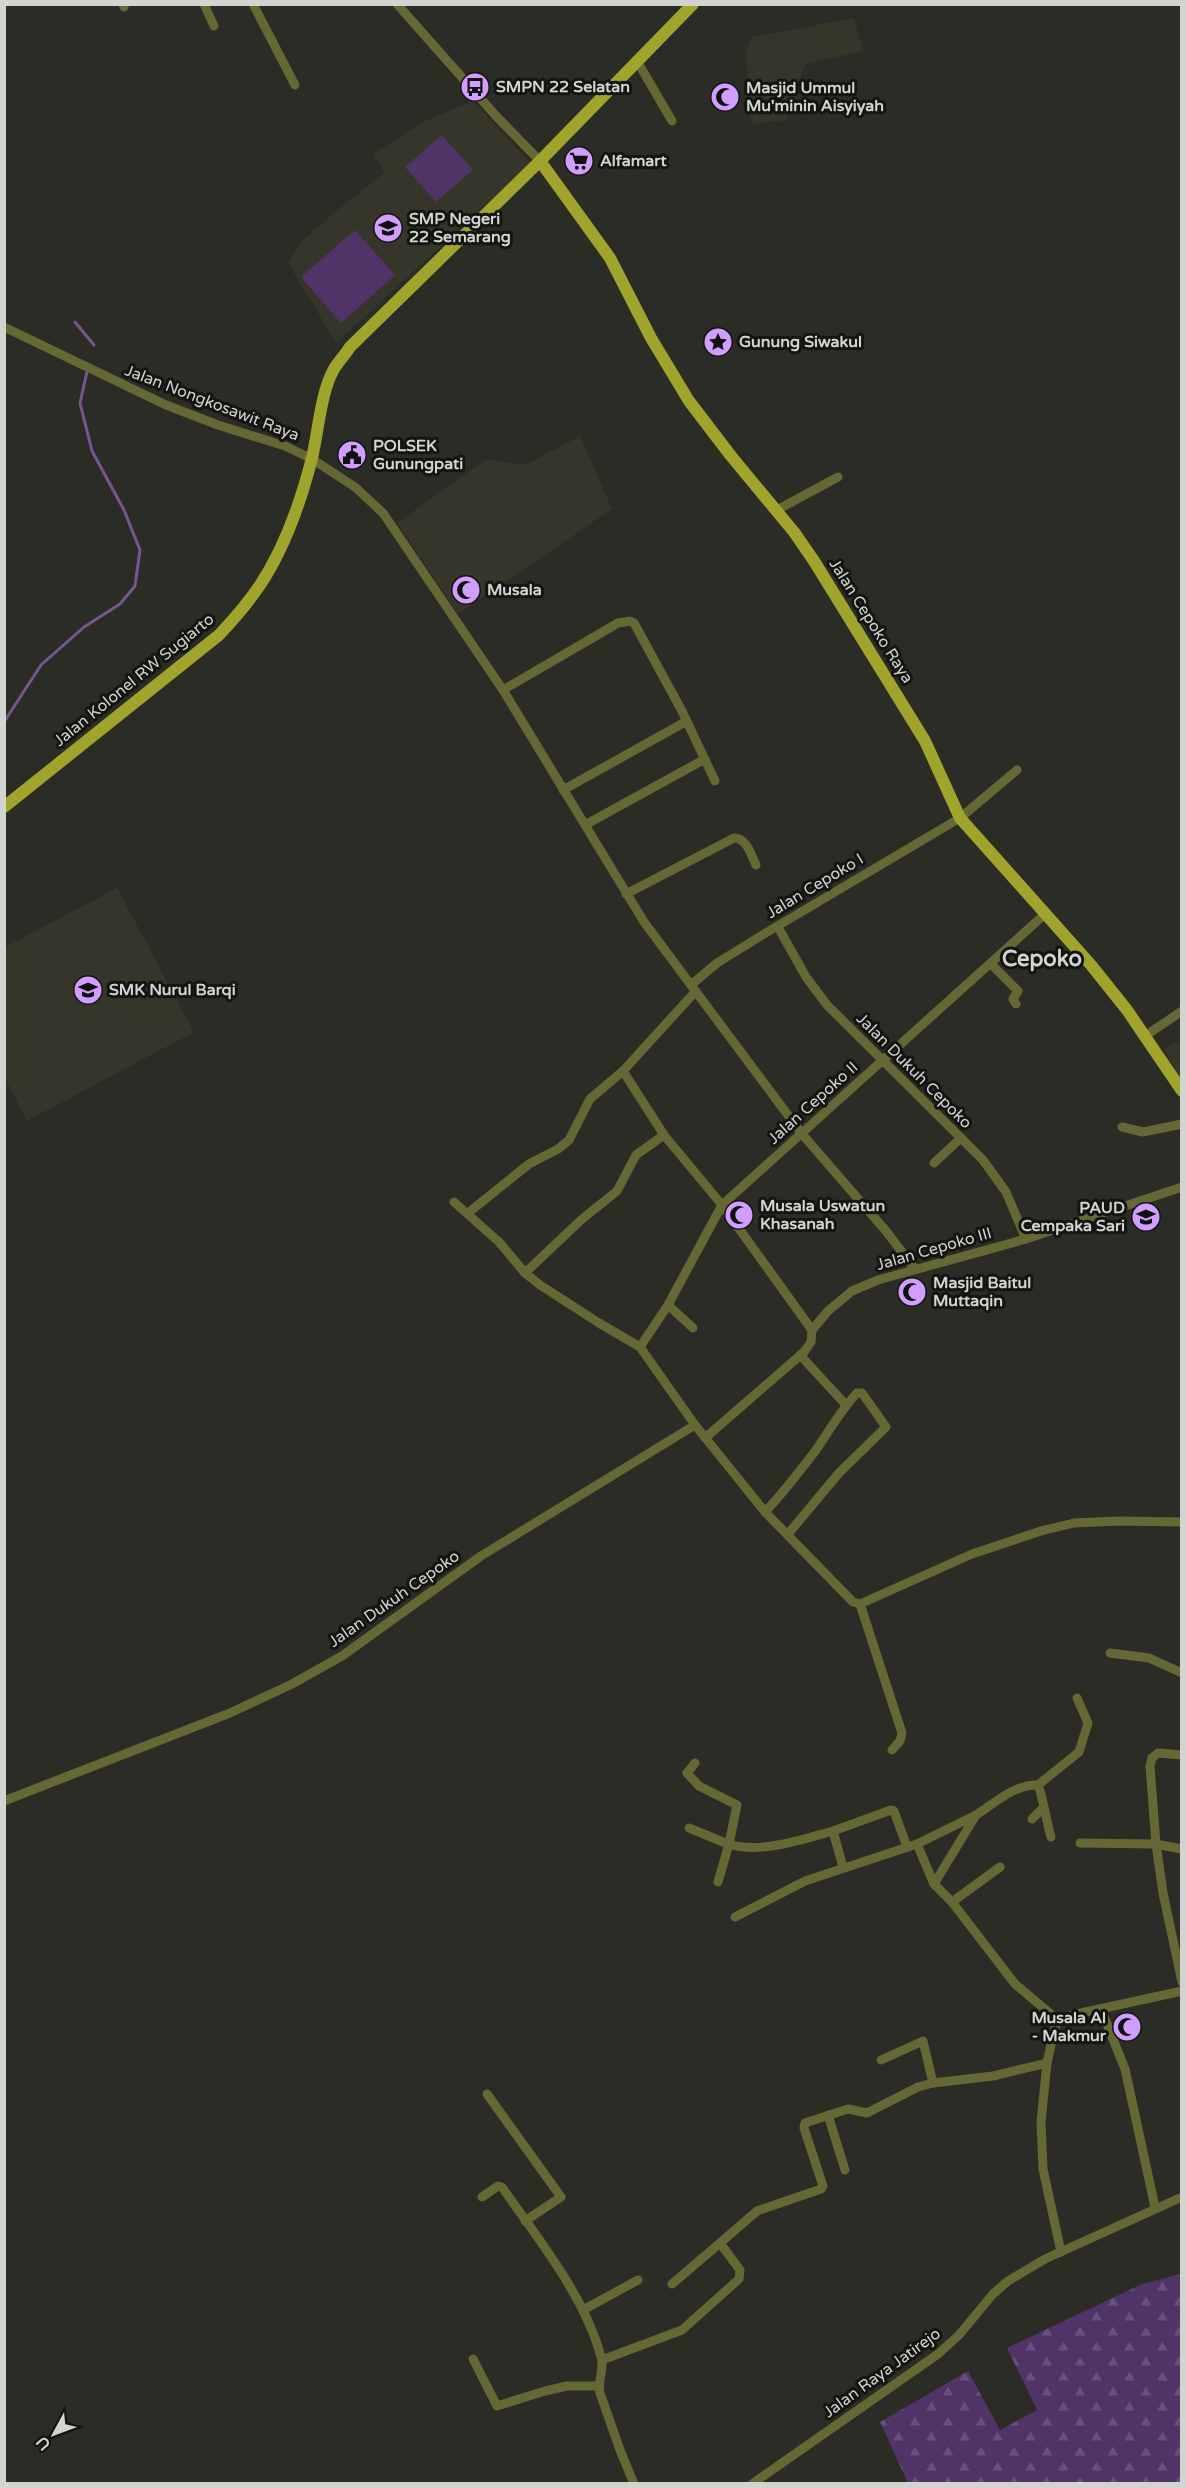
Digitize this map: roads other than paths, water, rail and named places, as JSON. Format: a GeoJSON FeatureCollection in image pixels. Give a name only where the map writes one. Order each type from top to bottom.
{"type":"FeatureCollection","features":[{"type":"Feature","properties":{"kind":"main road","name":"Jalan Kolonel RW Sugiarto"},"geometry":{"type":"LineString","coordinates":[[4,807],[219,635],[241,611],[274,561],[312,459],[329,379],[350,347],[540,161],[693,4]]}},
{"type":"Feature","properties":{"kind":"main road","name":"Jalan Cepoko Raya"},"geometry":{"type":"LineString","coordinates":[[540,161],[610,258],[651,338],[689,401],[737,464],[777,510],[814,561],[909,713],[960,818],[1091,965],[1145,1036],[1182,1091]]}},
{"type":"Feature","properties":{"kind":"street"},"geometry":{"type":"LineString","coordinates":[[204,4],[214,26]]}},
{"type":"Feature","properties":{"kind":"street"},"geometry":{"type":"LineString","coordinates":[[253,4],[295,85]]}},
{"type":"Feature","properties":{"kind":"street"},"geometry":{"type":"LineString","coordinates":[[397,4],[497,117],[540,161]]}},
{"type":"Feature","properties":{"kind":"street"},"geometry":{"type":"LineString","coordinates":[[637,61],[672,121]]}},
{"type":"Feature","properties":{"kind":"street","name":"Jalan Nongkosawit Raya"},"geometry":{"type":"LineString","coordinates":[[4,327],[28,336],[166,405],[285,446],[312,459]]}},
{"type":"Feature","properties":{"kind":"street"},"geometry":{"type":"LineString","coordinates":[[312,459],[355,487],[383,513],[504,690],[644,922],[802,1134],[886,1231],[915,1269]]}},
{"type":"Feature","properties":{"kind":"street"},"geometry":{"type":"LineString","coordinates":[[777,510],[838,477]]}},
{"type":"Feature","properties":{"kind":"street"},"geometry":{"type":"LineString","coordinates":[[504,690],[618,623],[630,621],[634,623],[687,722],[715,781]]}},
{"type":"Feature","properties":{"kind":"street"},"geometry":{"type":"LineString","coordinates":[[563,790],[687,722]]}},
{"type":"Feature","properties":{"kind":"street"},"geometry":{"type":"LineString","coordinates":[[585,825],[705,759]]}},
{"type":"Feature","properties":{"kind":"street"},"geometry":{"type":"LineString","coordinates":[[960,818],[1017,770]]}},
{"type":"Feature","properties":{"kind":"street","name":"Jalan Cepoko I"},"geometry":{"type":"LineString","coordinates":[[693,989],[717,963],[960,818]]}},
{"type":"Feature","properties":{"kind":"street"},"geometry":{"type":"LineString","coordinates":[[626,894],[734,838],[739,838],[744,842],[756,866]]}},
{"type":"Feature","properties":{"kind":"street","name":"Jalan Cepoko II"},"geometry":{"type":"LineString","coordinates":[[640,1347],[668,1305],[722,1205],[1045,914]]}},
{"type":"Feature","properties":{"kind":"street","name":"Jalan Dukuh Cepoko"},"geometry":{"type":"LineString","coordinates":[[778,927],[806,977],[827,1005],[983,1160],[1006,1192],[1026,1239]]}},
{"type":"Feature","properties":{"kind":"street"},"geometry":{"type":"LineString","coordinates":[[991,964],[1018,992],[1013,999],[1016,1004]]}},
{"type":"Feature","properties":{"kind":"street"},"geometry":{"type":"LineString","coordinates":[[468,1213],[529,1164],[564,1145],[569,1140],[590,1099],[622,1071],[693,989]]}},
{"type":"Feature","properties":{"kind":"street"},"geometry":{"type":"LineString","coordinates":[[1145,1036],[1182,1011]]}},
{"type":"Feature","properties":{"kind":"street"},"geometry":{"type":"LineString","coordinates":[[622,1071],[664,1135],[722,1205],[812,1330]]}},
{"type":"Feature","properties":{"kind":"street"},"geometry":{"type":"LineString","coordinates":[[1122,1127],[1143,1132],[1182,1124]]}},
{"type":"Feature","properties":{"kind":"street"},"geometry":{"type":"LineString","coordinates":[[525,1273],[581,1220],[617,1191],[636,1155],[664,1135]]}},
{"type":"Feature","properties":{"kind":"street"},"geometry":{"type":"LineString","coordinates":[[934,1162],[961,1138]]}},
{"type":"Feature","properties":{"kind":"street","name":"Jalan Cepoko III"},"geometry":{"type":"LineString","coordinates":[[800,1355],[811,1342],[812,1330],[828,1311],[852,1291],[878,1280],[1026,1239],[1182,1188]]}},
{"type":"Feature","properties":{"kind":"street"},"geometry":{"type":"LineString","coordinates":[[454,1202],[499,1242],[525,1273],[540,1286],[640,1347],[695,1425],[765,1512],[853,1602],[860,1604],[972,1554],[1041,1531],[1085,1523],[1182,1522]]}},
{"type":"Feature","properties":{"kind":"street"},"geometry":{"type":"LineString","coordinates":[[668,1305],[693,1328]]}},
{"type":"Feature","properties":{"kind":"street"},"geometry":{"type":"LineString","coordinates":[[705,1438],[800,1355],[846,1405]]}},
{"type":"Feature","properties":{"kind":"street"},"geometry":{"type":"LineString","coordinates":[[765,1512],[782,1494],[846,1405],[857,1393],[862,1393],[886,1427],[839,1473],[788,1534]]}},
{"type":"Feature","properties":{"kind":"street","name":"Jalan Dukuh Cepoko"},"geometry":{"type":"LineString","coordinates":[[4,1801],[230,1713],[292,1684],[342,1656],[481,1556],[695,1425]]}},
{"type":"Feature","properties":{"kind":"street"},"geometry":{"type":"LineString","coordinates":[[860,1604],[902,1733],[900,1741],[892,1750]]}},
{"type":"Feature","properties":{"kind":"street"},"geometry":{"type":"LineString","coordinates":[[1110,1653],[1149,1658],[1182,1673]]}},
{"type":"Feature","properties":{"kind":"street"},"geometry":{"type":"LineString","coordinates":[[735,1917],[805,1881],[917,1844],[976,1815],[1019,1788],[1038,1785],[1079,1752],[1083,1744],[1088,1724],[1077,1698]]}},
{"type":"Feature","properties":{"kind":"street"},"geometry":{"type":"LineString","coordinates":[[1182,1755],[1161,1752],[1152,1758],[1150,1766],[1156,1844],[1163,1893],[1182,1982]]}},
{"type":"Feature","properties":{"kind":"street"},"geometry":{"type":"LineString","coordinates":[[695,1763],[687,1773],[693,1781],[737,1805],[718,1882]]}},
{"type":"Feature","properties":{"kind":"street"},"geometry":{"type":"LineString","coordinates":[[1038,1785],[1051,1837]]}},
{"type":"Feature","properties":{"kind":"street"},"geometry":{"type":"LineString","coordinates":[[1032,1819],[1043,1808]]}},
{"type":"Feature","properties":{"kind":"street"},"geometry":{"type":"LineString","coordinates":[[689,1828],[729,1844],[755,1847],[797,1841],[891,1810],[894,1811],[907,1847]]}},
{"type":"Feature","properties":{"kind":"street"},"geometry":{"type":"LineString","coordinates":[[934,1884],[976,1815]]}},
{"type":"Feature","properties":{"kind":"street"},"geometry":{"type":"LineString","coordinates":[[833,1831],[843,1867]]}},
{"type":"Feature","properties":{"kind":"street"},"geometry":{"type":"LineString","coordinates":[[1080,1843],[1156,1844],[1182,1849]]}},
{"type":"Feature","properties":{"kind":"street"},"geometry":{"type":"LineString","coordinates":[[917,1844],[934,1884],[952,1902],[1015,1984],[1059,2021]]}},
{"type":"Feature","properties":{"kind":"street"},"geometry":{"type":"LineString","coordinates":[[952,1902],[1000,1867]]}},
{"type":"Feature","properties":{"kind":"street"},"geometry":{"type":"LineString","coordinates":[[1061,2252],[1042,2153],[1041,2122],[1047,2063],[1059,2021],[1072,2014],[1182,1990]]}},
{"type":"Feature","properties":{"kind":"street"},"geometry":{"type":"LineString","coordinates":[[1101,2009],[1125,2069],[1155,2207]]}},
{"type":"Feature","properties":{"kind":"street"},"geometry":{"type":"LineString","coordinates":[[881,2060],[923,2041],[933,2083]]}},
{"type":"Feature","properties":{"kind":"street"},"geometry":{"type":"LineString","coordinates":[[672,2284],[758,2211],[821,2189],[823,2186],[804,2125],[848,2109],[867,2113],[918,2087],[933,2083],[993,2076],[1047,2063]]}},
{"type":"Feature","properties":{"kind":"street"},"geometry":{"type":"LineString","coordinates":[[487,2094],[561,2197],[525,2221]]}},
{"type":"Feature","properties":{"kind":"street"},"geometry":{"type":"LineString","coordinates":[[828,2115],[845,2170]]}},
{"type":"Feature","properties":{"kind":"street"},"geometry":{"type":"LineString","coordinates":[[482,2197],[498,2186],[502,2187],[583,2310],[603,2360],[598,2386],[634,2484]]}},
{"type":"Feature","properties":{"kind":"street","name":"Jalan Raya Jatirejo"},"geometry":{"type":"LineString","coordinates":[[752,2484],[938,2354],[959,2335],[993,2294],[1008,2281],[1061,2252],[1155,2207],[1182,2197]]}},
{"type":"Feature","properties":{"kind":"street"},"geometry":{"type":"LineString","coordinates":[[603,2360],[682,2330],[739,2279],[740,2270],[720,2243]]}},
{"type":"Feature","properties":{"kind":"street"},"geometry":{"type":"LineString","coordinates":[[583,2310],[638,2280]]}},
{"type":"Feature","properties":{"kind":"street"},"geometry":{"type":"LineString","coordinates":[[473,2359],[497,2406],[520,2397],[556,2389],[598,2386]]}},
{"type":"Feature","properties":{"kind":"waterway"},"geometry":{"type":"LineString","coordinates":[[75,322],[94,345]]}},
{"type":"Feature","properties":{"kind":"waterway"},"geometry":{"type":"LineString","coordinates":[[4,722],[41,665],[84,627],[120,604],[135,586],[140,550],[124,510],[92,451],[80,403],[87,372]]}},
{"type":"Feature","properties":{"kind":"place","name":"SMPN 22 Selatan"},"geometry":{"type":"Point","coordinates":[475,87]}},
{"type":"Feature","properties":{"kind":"place","name":"Masjid Ummul Mu'minin Aisyiyah"},"geometry":{"type":"Point","coordinates":[725,97]}},
{"type":"Feature","properties":{"kind":"place","name":"Alfamart"},"geometry":{"type":"Point","coordinates":[579,161]}},
{"type":"Feature","properties":{"kind":"place","name":"SMP Negeri 22 Semarang"},"geometry":{"type":"Point","coordinates":[388,228]}},
{"type":"Feature","properties":{"kind":"place","name":"Gunung Siwakul"},"geometry":{"type":"Point","coordinates":[718,342]}},
{"type":"Feature","properties":{"kind":"place","name":"POLSEK Gunungpati"},"geometry":{"type":"Point","coordinates":[352,455]}},
{"type":"Feature","properties":{"kind":"place","name":"Musala"},"geometry":{"type":"Point","coordinates":[466,590]}},
{"type":"Feature","properties":{"kind":"place","name":"SMK Nurul Barqi"},"geometry":{"type":"Point","coordinates":[88,990]}},
{"type":"Feature","properties":{"kind":"place","name":"Musala Uswatun Khasanah"},"geometry":{"type":"Point","coordinates":[739,1215]}},
{"type":"Feature","properties":{"kind":"place","name":"PAUD Cempaka Sari"},"geometry":{"type":"Point","coordinates":[1146,1217]}},
{"type":"Feature","properties":{"kind":"place","name":"Masjid Baitul Muttaqin"},"geometry":{"type":"Point","coordinates":[912,1292]}},
{"type":"Feature","properties":{"kind":"place","name":"Musala Al - Makmur"},"geometry":{"type":"Point","coordinates":[1127,2027]}},
{"type":"Feature","properties":{"kind":"district","name":"Cepoko"},"geometry":{"type":"Point","coordinates":[1042,959]}}]}
